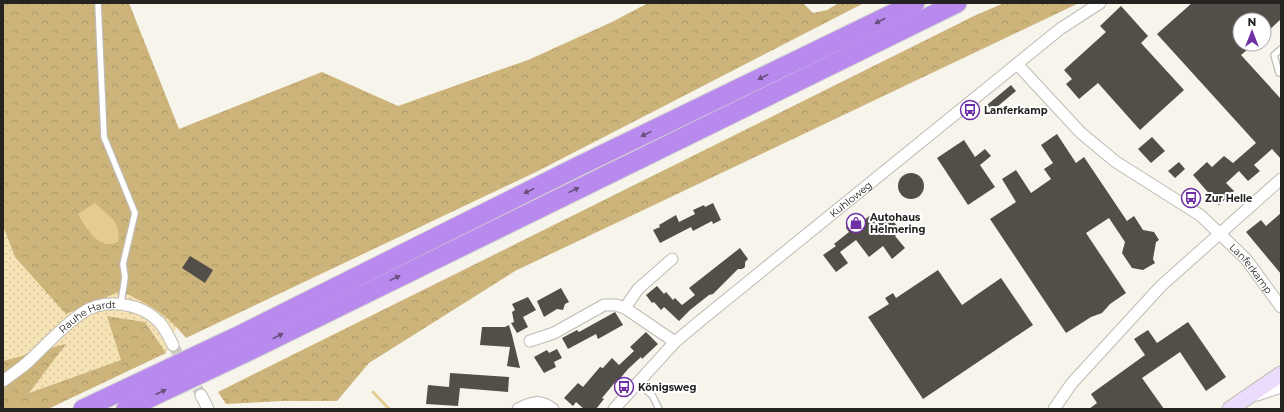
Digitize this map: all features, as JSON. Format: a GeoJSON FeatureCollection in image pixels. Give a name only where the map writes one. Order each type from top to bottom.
{"type":"FeatureCollection","features":[{"type":"Feature","properties":{"kind":"highway"},"geometry":{"type":"LineString","coordinates":[[83,409],[240,335],[579,166],[915,3]]}},
{"type":"Feature","properties":{"kind":"highway"},"geometry":{"type":"LineString","coordinates":[[126,409],[251,350],[958,3]]}},
{"type":"Feature","properties":{"kind":"street","name":"Kuhloweg"},"geometry":{"type":"LineString","coordinates":[[614,409],[675,342],[1060,29],[1100,3]]}},
{"type":"Feature","properties":{"kind":"street","name":"Lanferkamp"},"geometry":{"type":"LineString","coordinates":[[1017,64],[1081,133],[1116,162],[1200,215],[1246,259],[1281,307]]}},
{"type":"Feature","properties":{"kind":"street"},"geometry":{"type":"LineString","coordinates":[[1054,409],[1072,383],[1162,286],[1281,179]]}},
{"type":"Feature","properties":{"kind":"street"},"geometry":{"type":"LineString","coordinates":[[625,308],[638,290],[672,259]]}},
{"type":"Feature","properties":{"kind":"street","name":"Rauhe Hardt"},"geometry":{"type":"LineString","coordinates":[[3,381],[28,362],[83,312],[102,305],[121,303],[138,308],[149,314],[158,322],[173,345]]}},
{"type":"Feature","properties":{"kind":"street"},"geometry":{"type":"LineString","coordinates":[[530,341],[554,333],[604,305],[616,305],[625,308],[675,342]]}},
{"type":"Feature","properties":{"kind":"street"},"geometry":{"type":"LineString","coordinates":[[1230,409],[1281,374]]}},
{"type":"Feature","properties":{"kind":"street"},"geometry":{"type":"LineString","coordinates":[[1243,401],[1281,387]]}},
{"type":"Feature","properties":{"kind":"street"},"geometry":{"type":"LineString","coordinates":[[201,395],[208,409]]}},
{"type":"Feature","properties":{"kind":"street"},"geometry":{"type":"LineString","coordinates":[[518,409],[535,402],[546,404],[553,409]]}},
{"type":"Feature","properties":{"kind":"lane"},"geometry":{"type":"LineString","coordinates":[[98,3],[104,137],[135,213],[123,264],[125,277],[121,303]]}},
{"type":"Feature","properties":{"kind":"lane"},"geometry":{"type":"LineString","coordinates":[[1281,49],[1274,55],[1279,73],[1281,73]]}},
{"type":"Feature","properties":{"kind":"lane"},"geometry":{"type":"LineString","coordinates":[[637,383],[652,395],[659,409]]}},
{"type":"Feature","properties":{"kind":"shaded area"},"geometry":{"type":"Polygon","coordinates":[[[95,203],[116,224],[119,235],[118,242],[111,244],[99,241],[81,220],[78,214],[95,203]]]}},
{"type":"Feature","properties":{"kind":"shaded area"},"geometry":{"type":"Polygon","coordinates":[[[3,226],[15,257],[121,291],[158,309],[177,326],[166,353],[145,322],[108,316],[122,360],[28,393],[65,345],[3,361],[3,226]]]}},
{"type":"Feature","properties":{"kind":"green space"},"geometry":{"type":"Polygon","coordinates":[[[3,3],[129,3],[179,129],[322,72],[398,106],[528,60],[612,22],[648,3],[803,3],[813,13],[827,10],[839,3],[864,3],[536,172],[186,338],[179,329],[156,310],[121,291],[66,314],[15,257],[3,226],[3,3]]]}},
{"type":"Feature","properties":{"kind":"green space"},"geometry":{"type":"Polygon","coordinates":[[[1004,3],[1079,3],[515,271],[369,363],[337,401],[283,401],[226,404],[218,392],[976,15],[1004,3]]]}},
{"type":"Feature","properties":{"kind":"green space"},"geometry":{"type":"Polygon","coordinates":[[[107,316],[145,322],[166,353],[48,409],[3,409],[3,361],[66,344],[29,393],[121,360],[107,316]]]}},
{"type":"Feature","properties":{"kind":"building"},"geometry":{"type":"Polygon","coordinates":[[[1192,3],[1281,3],[1281,19],[1272,27],[1272,12],[1232,12],[1232,52],[1245,52],[1241,55],[1281,99],[1281,159],[1272,149],[1254,165],[1260,171],[1248,181],[1239,171],[1226,183],[1234,191],[1219,205],[1193,175],[1207,162],[1212,167],[1224,156],[1233,163],[1256,143],[1157,34],[1192,3]]]}},
{"type":"Feature","properties":{"kind":"building"},"geometry":{"type":"Polygon","coordinates":[[[1121,6],[1148,36],[1141,43],[1184,90],[1140,130],[1098,83],[1079,99],[1066,84],[1072,79],[1064,70],[1106,32],[1100,26],[1121,6]]]}},
{"type":"Feature","properties":{"kind":"building"},"geometry":{"type":"Polygon","coordinates":[[[1011,85],[1016,91],[992,111],[987,105],[1011,85]]]}},
{"type":"Feature","properties":{"kind":"building"},"geometry":{"type":"Polygon","coordinates":[[[1057,134],[1076,163],[1084,157],[1127,221],[1134,216],[1143,230],[1154,232],[1159,240],[1156,242],[1153,259],[1155,263],[1143,270],[1132,268],[1122,253],[1125,242],[1109,218],[1086,233],[1126,293],[1110,304],[1102,313],[1091,317],[1066,333],[990,219],[1016,202],[1002,179],[1016,170],[1031,193],[1051,179],[1044,169],[1053,163],[1041,145],[1057,134]]]}},
{"type":"Feature","properties":{"kind":"building"},"geometry":{"type":"Polygon","coordinates":[[[1152,137],[1165,151],[1151,163],[1138,149],[1152,137]]]}},
{"type":"Feature","properties":{"kind":"building"},"geometry":{"type":"Polygon","coordinates":[[[964,140],[975,157],[985,149],[991,156],[980,165],[995,187],[968,205],[937,158],[964,140]]]}},
{"type":"Feature","properties":{"kind":"building"},"geometry":{"type":"Polygon","coordinates":[[[1179,162],[1185,169],[1175,178],[1168,171],[1179,162]]]}},
{"type":"Feature","properties":{"kind":"building"},"geometry":{"type":"Polygon","coordinates":[[[911,173],[920,177],[924,186],[920,195],[911,199],[902,195],[898,186],[902,177],[911,173]]]}},
{"type":"Feature","properties":{"kind":"building"},"geometry":{"type":"Polygon","coordinates":[[[713,203],[721,220],[713,224],[712,221],[693,231],[691,227],[660,243],[653,230],[660,227],[659,225],[676,215],[679,222],[695,214],[693,210],[713,203]]]}},
{"type":"Feature","properties":{"kind":"building"},"geometry":{"type":"Polygon","coordinates":[[[875,212],[879,217],[886,212],[901,231],[895,236],[905,248],[892,259],[883,246],[869,257],[856,240],[840,252],[848,263],[836,272],[823,255],[836,246],[834,244],[849,232],[846,228],[847,222],[855,215],[861,216],[864,220],[875,212]]]}},
{"type":"Feature","properties":{"kind":"building"},"geometry":{"type":"Polygon","coordinates":[[[1281,213],[1281,274],[1246,232],[1261,220],[1266,226],[1281,213]]]}},
{"type":"Feature","properties":{"kind":"building"},"geometry":{"type":"Polygon","coordinates":[[[740,248],[748,259],[745,262],[745,267],[738,269],[713,294],[709,295],[690,310],[679,321],[664,307],[661,310],[654,302],[652,303],[646,295],[657,286],[664,294],[666,292],[673,300],[675,298],[682,305],[695,295],[689,288],[740,248]]]}},
{"type":"Feature","properties":{"kind":"building"},"geometry":{"type":"Polygon","coordinates":[[[190,256],[213,270],[205,283],[182,268],[190,256]]]}},
{"type":"Feature","properties":{"kind":"building"},"geometry":{"type":"Polygon","coordinates":[[[938,270],[962,305],[1001,278],[1033,325],[923,399],[868,317],[889,304],[885,298],[893,293],[896,298],[938,270]]]}},
{"type":"Feature","properties":{"kind":"building"},"geometry":{"type":"Polygon","coordinates":[[[561,288],[569,302],[565,304],[563,310],[557,309],[544,317],[537,301],[561,288]]]}},
{"type":"Feature","properties":{"kind":"building"},"geometry":{"type":"Polygon","coordinates":[[[528,297],[536,310],[523,317],[528,327],[517,333],[511,323],[514,322],[512,312],[515,310],[512,304],[528,297]]]}},
{"type":"Feature","properties":{"kind":"building"},"geometry":{"type":"Polygon","coordinates":[[[615,312],[623,325],[598,339],[596,334],[568,349],[562,338],[577,330],[579,332],[615,312]]]}},
{"type":"Feature","properties":{"kind":"building"},"geometry":{"type":"Polygon","coordinates":[[[1188,322],[1226,377],[1206,391],[1180,352],[1142,378],[1164,409],[1089,409],[1097,403],[1091,394],[1145,355],[1134,339],[1148,330],[1157,343],[1188,322]]]}},
{"type":"Feature","properties":{"kind":"building"},"geometry":{"type":"Polygon","coordinates":[[[509,325],[520,368],[507,366],[510,347],[480,345],[482,327],[505,327],[509,325]]]}},
{"type":"Feature","properties":{"kind":"building"},"geometry":{"type":"Polygon","coordinates":[[[646,332],[658,344],[642,359],[641,357],[618,381],[617,380],[602,398],[604,399],[596,409],[584,409],[576,402],[573,406],[564,398],[578,383],[583,387],[600,367],[603,368],[612,358],[619,365],[634,351],[630,347],[646,332]]]}},
{"type":"Feature","properties":{"kind":"building"},"geometry":{"type":"Polygon","coordinates":[[[557,349],[562,358],[554,362],[556,367],[544,373],[534,357],[547,350],[549,353],[557,349]]]}},
{"type":"Feature","properties":{"kind":"building"},"geometry":{"type":"Polygon","coordinates":[[[450,373],[509,377],[508,392],[460,388],[458,406],[426,404],[428,385],[449,387],[450,373]]]}},
{"type":"Feature","properties":{"kind":"waterway"},"geometry":{"type":"LineString","coordinates":[[373,392],[389,409]]}},
{"type":"Feature","properties":{"kind":"tunnel"},"geometry":{"type":"LineString","coordinates":[[173,345],[201,395]]}},
{"type":"Feature","properties":{"kind":"place","name":"Lanferkamp"},"geometry":{"type":"Point","coordinates":[970,110]}},
{"type":"Feature","properties":{"kind":"place","name":"Zur Helle"},"geometry":{"type":"Point","coordinates":[1191,198]}},
{"type":"Feature","properties":{"kind":"place","name":"Autohaus Helmering"},"geometry":{"type":"Point","coordinates":[856,223]}},
{"type":"Feature","properties":{"kind":"place","name":"Königsweg"},"geometry":{"type":"Point","coordinates":[624,387]}}]}
